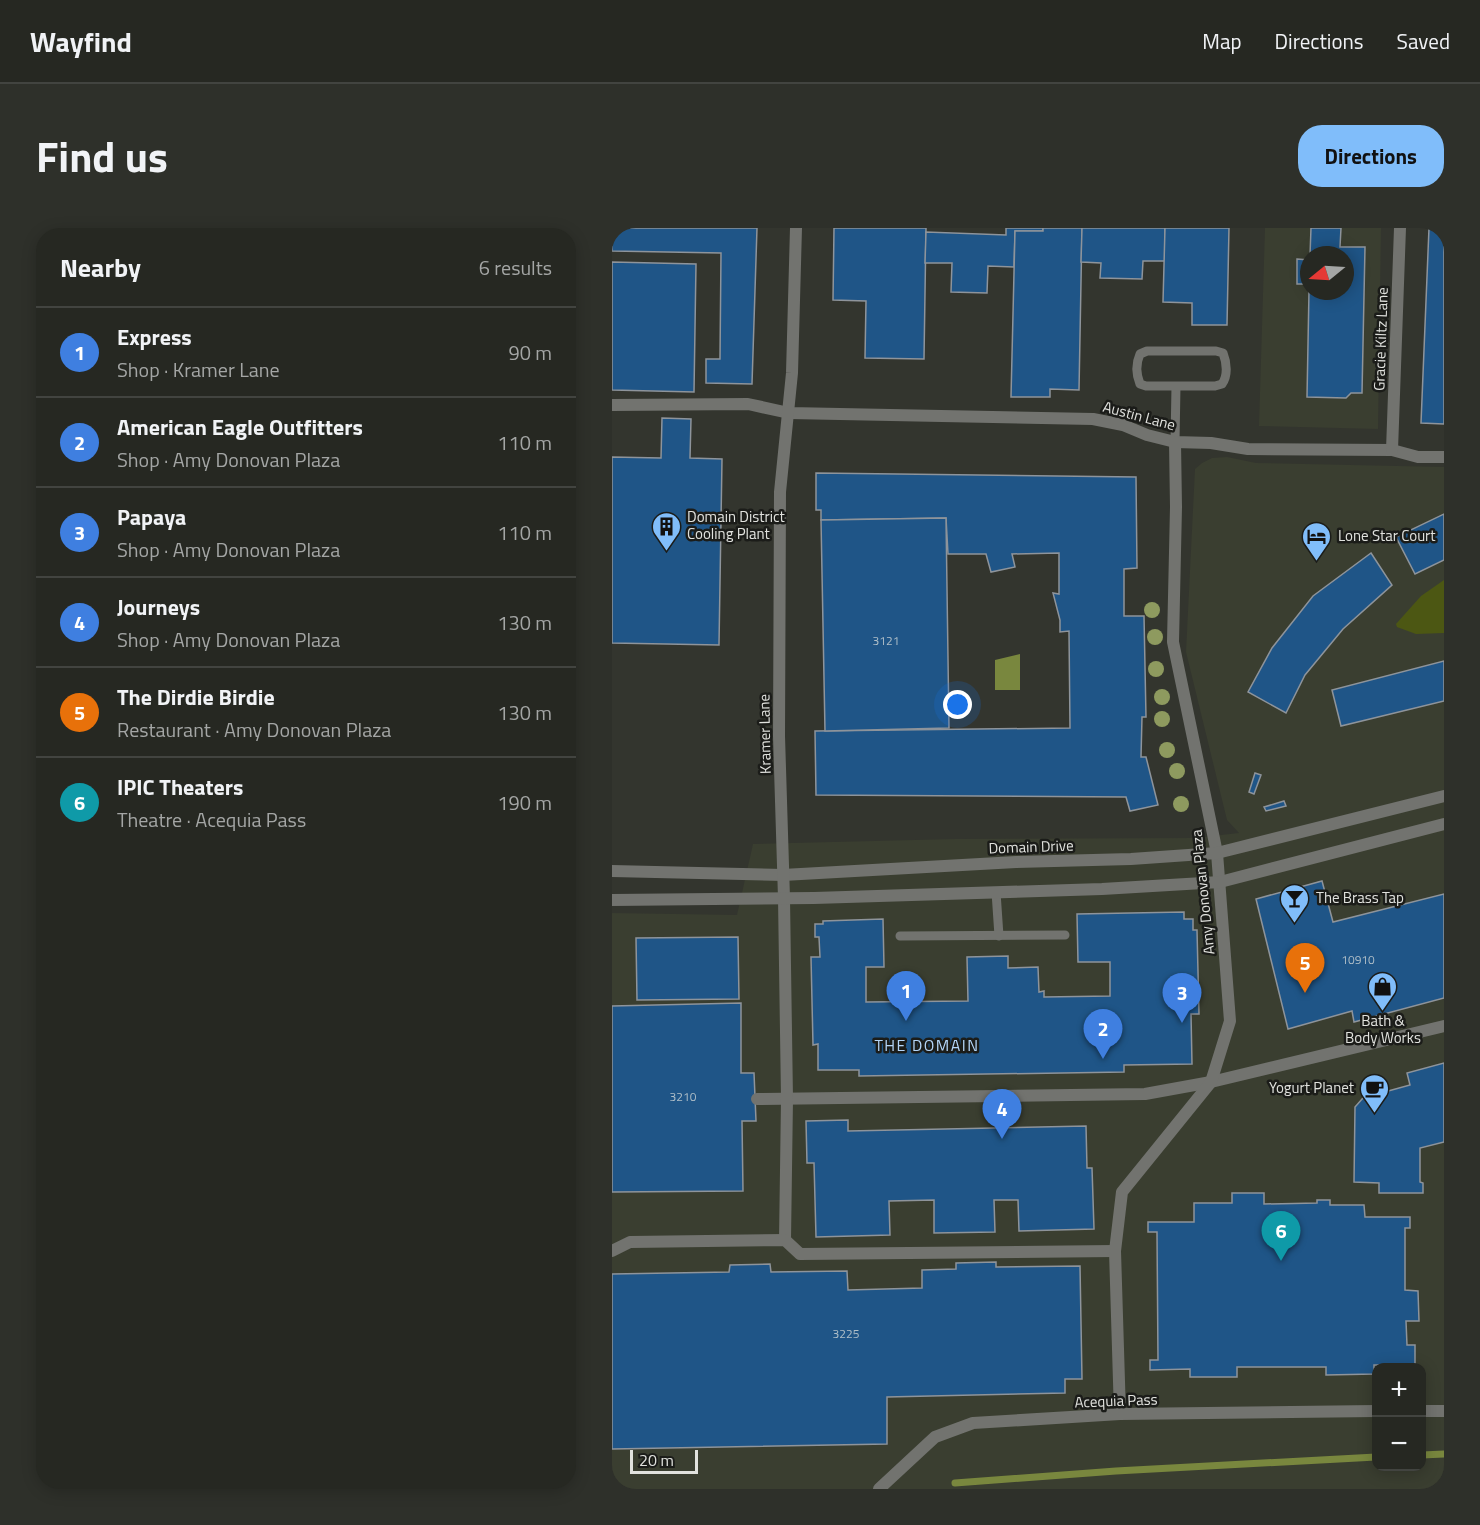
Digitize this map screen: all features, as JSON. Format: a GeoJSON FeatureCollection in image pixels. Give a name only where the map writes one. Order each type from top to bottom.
{"type":"FeatureCollection","features":[{"type":"Feature","properties":{"kind":"street","name":"Kramer Lane"},"geometry":{"type":"LineString","coordinates":[[785,1240],[788,1099],[779,736],[780,492],[792,373],[796,228]]}},
{"type":"Feature","properties":{"kind":"street","name":"Gracie Kiltz Lane"},"geometry":{"type":"LineString","coordinates":[[1392,450],[1400,228]]}},
{"type":"Feature","properties":{"kind":"street","name":"Austin Lane"},"geometry":{"type":"LineString","coordinates":[[612,405],[748,404],[789,413],[1093,419],[1123,425],[1147,435],[1175,442],[1211,443],[1248,449],[1392,450],[1418,457],[1444,457]]}},
{"type":"Feature","properties":{"kind":"street","name":"Amy Donovan Plaza"},"geometry":{"type":"LineString","coordinates":[[1120,1414],[1115,1251],[1122,1192],[1211,1082],[1230,1021],[1217,853],[1173,642],[1175,442]]}},
{"type":"Feature","properties":{"kind":"street","name":"Domain Drive"},"geometry":{"type":"LineString","coordinates":[[612,871],[783,875],[1217,853],[1444,796]]}},
{"type":"Feature","properties":{"kind":"street"},"geometry":{"type":"LineString","coordinates":[[612,900],[996,892],[1220,882],[1444,824]]}},
{"type":"Feature","properties":{"kind":"street"},"geometry":{"type":"LineString","coordinates":[[757,1099],[1145,1094],[1211,1082],[1444,1026]]}},
{"type":"Feature","properties":{"kind":"street"},"geometry":{"type":"LineString","coordinates":[[612,1251],[630,1242],[785,1240],[800,1254],[1115,1251]]}},
{"type":"Feature","properties":{"kind":"street"},"geometry":{"type":"LineString","coordinates":[[1426,1411],[1444,1410]]}},
{"type":"Feature","properties":{"kind":"street","name":"Acequia Pass"},"geometry":{"type":"LineString","coordinates":[[879,1489],[935,1437],[973,1423],[1120,1414],[1372,1411]]}},
{"type":"Feature","properties":{"kind":"lane"},"geometry":{"type":"LineString","coordinates":[[1147,351],[1216,351],[1223,353],[1226,360],[1226,379],[1222,384],[1176,386],[1140,384],[1137,376],[1140,354],[1147,351]]}},
{"type":"Feature","properties":{"kind":"lane"},"geometry":{"type":"LineString","coordinates":[[1175,442],[1176,386]]}},
{"type":"Feature","properties":{"kind":"lane"},"geometry":{"type":"LineString","coordinates":[[996,892],[999,936]]}},
{"type":"Feature","properties":{"kind":"lane"},"geometry":{"type":"LineString","coordinates":[[900,936],[1065,935]]}},
{"type":"Feature","properties":{"kind":"shaded area"},"geometry":{"type":"Polygon","coordinates":[[[1265,228],[1381,228],[1378,429],[1259,426],[1265,228]]]}},
{"type":"Feature","properties":{"kind":"shaded area","name":"THE DOMAIN"},"geometry":{"type":"Polygon","coordinates":[[[1227,457],[1256,463],[1444,467],[1444,1489],[612,1489],[612,913],[737,915],[753,844],[955,839],[1195,838],[1239,833],[1227,820],[1186,652],[1195,469],[1212,458],[1227,457]]]}},
{"type":"Feature","properties":{"kind":"shaded area"},"geometry":{"type":"Polygon","coordinates":[[[1444,580],[1444,633],[1416,634],[1397,627],[1396,624],[1421,596],[1444,580]]]}},
{"type":"Feature","properties":{"kind":"shaded area"},"geometry":{"type":"Polygon","coordinates":[[[1020,654],[1020,690],[995,690],[995,660],[1020,654]]]}},
{"type":"Feature","properties":{"kind":"building"},"geometry":{"type":"Polygon","coordinates":[[[612,228],[757,228],[752,384],[706,383],[706,359],[720,359],[721,253],[612,251],[612,228]]]}},
{"type":"Feature","properties":{"kind":"building"},"geometry":{"type":"Polygon","coordinates":[[[834,228],[926,228],[924,359],[865,358],[866,301],[833,300],[834,228]]]}},
{"type":"Feature","properties":{"kind":"building"},"geometry":{"type":"Polygon","coordinates":[[[1006,228],[1043,228],[1043,231],[1015,231],[1014,267],[988,266],[987,293],[951,292],[952,263],[925,263],[926,232],[1006,235],[1006,228]]]}},
{"type":"Feature","properties":{"kind":"building"},"geometry":{"type":"Polygon","coordinates":[[[1043,228],[1082,228],[1079,390],[1050,389],[1050,397],[1011,397],[1015,231],[1043,231],[1043,228]]]}},
{"type":"Feature","properties":{"kind":"building"},"geometry":{"type":"Polygon","coordinates":[[[1082,228],[1165,228],[1165,261],[1143,261],[1142,279],[1100,278],[1101,263],[1081,262],[1082,228]]]}},
{"type":"Feature","properties":{"kind":"building"},"geometry":{"type":"Polygon","coordinates":[[[1165,228],[1229,228],[1227,325],[1192,325],[1192,303],[1163,302],[1165,228]]]}},
{"type":"Feature","properties":{"kind":"building"},"geometry":{"type":"Polygon","coordinates":[[[1311,228],[1341,228],[1340,246],[1310,246],[1311,228]]]}},
{"type":"Feature","properties":{"kind":"building"},"geometry":{"type":"Polygon","coordinates":[[[1429,228],[1444,228],[1444,424],[1421,423],[1429,228]]]}},
{"type":"Feature","properties":{"kind":"building"},"geometry":{"type":"Polygon","coordinates":[[[1354,247],[1365,247],[1362,393],[1351,393],[1346,398],[1307,397],[1309,300],[1354,300],[1354,247]]]}},
{"type":"Feature","properties":{"kind":"building"},"geometry":{"type":"Polygon","coordinates":[[[1297,259],[1300,259],[1300,284],[1297,284],[1297,259]]]}},
{"type":"Feature","properties":{"kind":"building"},"geometry":{"type":"Polygon","coordinates":[[[612,262],[696,264],[694,392],[612,390],[612,262]]]}},
{"type":"Feature","properties":{"kind":"building","name":"Domain District Cooling Plant"},"geometry":{"type":"Polygon","coordinates":[[[662,418],[691,419],[690,458],[722,459],[719,645],[612,643],[612,457],[661,458],[662,418]]]}},
{"type":"Feature","properties":{"kind":"building"},"geometry":{"type":"Polygon","coordinates":[[[816,473],[1136,477],[1137,568],[1124,569],[1124,616],[1144,616],[1146,717],[1142,717],[1141,757],[1146,757],[1158,805],[1130,811],[1126,797],[816,795],[815,731],[1070,728],[1069,631],[1060,632],[1060,620],[1053,593],[1059,594],[1059,553],[1012,554],[1015,567],[991,572],[986,554],[948,554],[946,518],[821,520],[821,510],[816,510],[816,473]]]}},
{"type":"Feature","properties":{"kind":"building"},"geometry":{"type":"Polygon","coordinates":[[[1444,514],[1444,560],[1415,574],[1396,537],[1444,514]]]}},
{"type":"Feature","properties":{"kind":"building"},"geometry":{"type":"Polygon","coordinates":[[[946,518],[949,728],[825,731],[821,520],[946,518]]]}},
{"type":"Feature","properties":{"kind":"building"},"geometry":{"type":"Polygon","coordinates":[[[1371,553],[1392,585],[1343,629],[1305,675],[1286,713],[1248,692],[1272,648],[1313,596],[1371,553]]]}},
{"type":"Feature","properties":{"kind":"building"},"geometry":{"type":"Polygon","coordinates":[[[1444,661],[1444,701],[1341,726],[1332,690],[1444,661]]]}},
{"type":"Feature","properties":{"kind":"building"},"geometry":{"type":"Polygon","coordinates":[[[1255,773],[1261,775],[1254,794],[1249,792],[1255,773]]]}},
{"type":"Feature","properties":{"kind":"building"},"geometry":{"type":"Polygon","coordinates":[[[1284,801],[1286,806],[1266,811],[1264,807],[1284,801]]]}},
{"type":"Feature","properties":{"kind":"building"},"geometry":{"type":"Polygon","coordinates":[[[1322,881],[1333,922],[1444,894],[1444,998],[1354,1022],[1352,1011],[1288,1029],[1256,899],[1322,881]]]}},
{"type":"Feature","properties":{"kind":"building"},"geometry":{"type":"Polygon","coordinates":[[[1184,912],[1184,919],[1193,919],[1193,930],[1197,930],[1199,1014],[1191,1014],[1192,1064],[1124,1065],[1124,1072],[859,1076],[859,1070],[818,1070],[818,1044],[813,1045],[811,957],[820,957],[819,937],[815,937],[815,924],[823,924],[823,921],[883,919],[884,967],[866,967],[866,1002],[968,1001],[967,957],[1008,956],[1008,968],[1038,967],[1039,992],[1044,991],[1044,997],[1110,996],[1110,962],[1078,962],[1077,914],[1184,912]]]}},
{"type":"Feature","properties":{"kind":"building"},"geometry":{"type":"Polygon","coordinates":[[[738,937],[739,999],[637,1000],[636,938],[738,937]]]}},
{"type":"Feature","properties":{"kind":"building"},"geometry":{"type":"Polygon","coordinates":[[[741,1003],[741,1073],[754,1073],[756,1121],[742,1121],[743,1191],[612,1192],[612,1006],[741,1003]]]}},
{"type":"Feature","properties":{"kind":"building"},"geometry":{"type":"Polygon","coordinates":[[[1444,1063],[1444,1142],[1420,1148],[1420,1182],[1423,1183],[1423,1193],[1379,1193],[1379,1183],[1354,1182],[1355,1107],[1363,1098],[1410,1085],[1407,1073],[1444,1063]]]}},
{"type":"Feature","properties":{"kind":"building"},"geometry":{"type":"Polygon","coordinates":[[[848,1120],[848,1131],[1086,1126],[1087,1168],[1092,1168],[1094,1229],[1019,1231],[1018,1200],[994,1200],[995,1232],[934,1233],[934,1200],[889,1201],[890,1235],[816,1237],[814,1163],[807,1163],[806,1121],[848,1120]]]}},
{"type":"Feature","properties":{"kind":"building"},"geometry":{"type":"Polygon","coordinates":[[[1232,1193],[1264,1193],[1264,1204],[1317,1203],[1317,1200],[1330,1200],[1330,1205],[1364,1205],[1365,1217],[1410,1217],[1410,1228],[1405,1228],[1405,1290],[1418,1291],[1419,1321],[1406,1321],[1407,1345],[1415,1345],[1415,1363],[1372,1363],[1372,1374],[1326,1375],[1326,1367],[1237,1367],[1237,1377],[1190,1377],[1190,1369],[1150,1370],[1150,1360],[1158,1360],[1157,1232],[1148,1232],[1148,1222],[1194,1222],[1194,1203],[1232,1203],[1232,1193]]]}},
{"type":"Feature","properties":{"kind":"building"},"geometry":{"type":"Polygon","coordinates":[[[996,1262],[996,1267],[1080,1266],[1082,1379],[1065,1379],[1065,1393],[887,1397],[887,1444],[612,1449],[612,1274],[729,1272],[730,1265],[770,1264],[771,1272],[847,1271],[848,1290],[922,1288],[922,1270],[956,1269],[956,1263],[996,1262]]]}},
{"type":"Feature","properties":{"kind":"waterway"},"geometry":{"type":"LineString","coordinates":[[1426,1455],[1444,1454]]}},
{"type":"Feature","properties":{"kind":"waterway"},"geometry":{"type":"LineString","coordinates":[[955,1483],[1116,1471],[1372,1457]]}},
{"type":"Feature","properties":{"kind":"place","name":"Domain District Cooling Plant"},"geometry":{"type":"Point","coordinates":[666,552]}},
{"type":"Feature","properties":{"kind":"place","name":"Lone Star Court"},"geometry":{"type":"Point","coordinates":[1317,562]}},
{"type":"Feature","properties":{"kind":"place","name":"The Brass Tap"},"geometry":{"type":"Point","coordinates":[1295,924]}},
{"type":"Feature","properties":{"kind":"place","name":"The Dirdie Birdie"},"geometry":{"type":"Point","coordinates":[1305,993]}},
{"type":"Feature","properties":{"kind":"place","name":"Bath & Body Works"},"geometry":{"type":"Point","coordinates":[1383,1012]}},
{"type":"Feature","properties":{"kind":"place","name":"Express"},"geometry":{"type":"Point","coordinates":[906,1021]}},
{"type":"Feature","properties":{"kind":"place","name":"Papaya"},"geometry":{"type":"Point","coordinates":[1182,1023]}},
{"type":"Feature","properties":{"kind":"place","name":"American Eagle Outfitters"},"geometry":{"type":"Point","coordinates":[1103,1059]}},
{"type":"Feature","properties":{"kind":"place","name":"Yogurt Planet"},"geometry":{"type":"Point","coordinates":[1375,1114]}},
{"type":"Feature","properties":{"kind":"place","name":"Journeys"},"geometry":{"type":"Point","coordinates":[1002,1139]}},
{"type":"Feature","properties":{"kind":"place","name":"IPIC Theaters"},"geometry":{"type":"Point","coordinates":[1281,1261]}},
{"type":"Feature","properties":{"kind":"district","name":"THE DOMAIN"},"geometry":{"type":"Point","coordinates":[927,1045]}}]}
